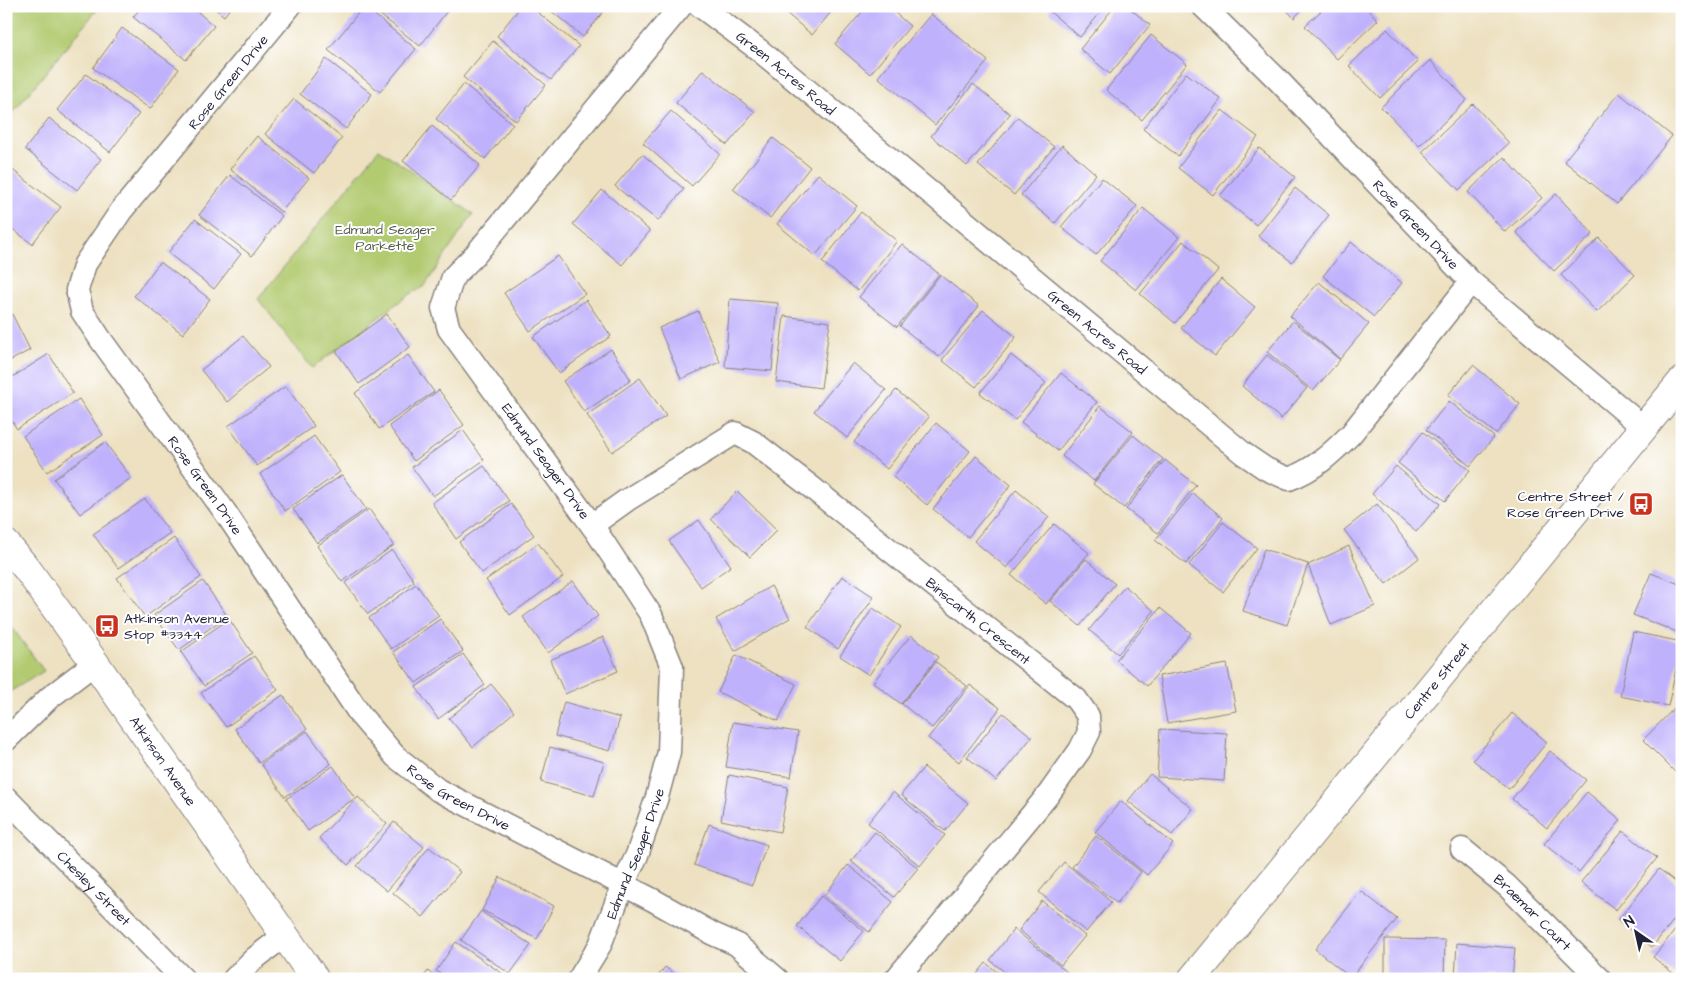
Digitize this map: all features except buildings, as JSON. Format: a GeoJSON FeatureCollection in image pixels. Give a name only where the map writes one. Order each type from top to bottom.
{"type":"FeatureCollection","features":[{"type":"Feature","properties":{"kind":"main road","name":"Centre Street"},"geometry":{"type":"LineString","coordinates":[[1192,979],[1682,381]]}},
{"type":"Feature","properties":{"kind":"main road","name":"Atkinson Avenue"},"geometry":{"type":"LineString","coordinates":[[6,544],[27,569],[95,663],[315,979]]}},
{"type":"Feature","properties":{"kind":"street","name":"Rose Green Drive"},"geometry":{"type":"LineString","coordinates":[[290,6],[121,212],[85,264],[77,290],[82,311],[225,512],[361,716],[395,756],[438,790],[623,885]]}},
{"type":"Feature","properties":{"kind":"street","name":"Edmund Seager Drive"},"geometry":{"type":"LineString","coordinates":[[579,979],[600,945],[623,885],[637,855],[657,797],[669,752],[672,667],[651,615],[592,525],[449,329],[444,308],[453,277],[475,255],[680,6]]}},
{"type":"Feature","properties":{"kind":"street","name":"Green Acres Road"},"geometry":{"type":"LineString","coordinates":[[700,6],[759,50],[1244,454],[1266,469],[1289,479],[1302,474],[1328,457],[1351,434],[1471,282]]}},
{"type":"Feature","properties":{"kind":"street","name":"Rose Green Drive"},"geometry":{"type":"LineString","coordinates":[[1203,6],[1279,81],[1471,282],[1643,427]]}},
{"type":"Feature","properties":{"kind":"street","name":"Binscarth Crescent"},"geometry":{"type":"LineString","coordinates":[[592,525],[627,500],[735,433],[753,442],[811,487],[1076,699],[1088,716],[1089,732],[1080,750],[1048,795],[896,979]]}},
{"type":"Feature","properties":{"kind":"street"},"geometry":{"type":"LineString","coordinates":[[6,740],[49,698],[95,663]]}},
{"type":"Feature","properties":{"kind":"street","name":"Chesley Street"},"geometry":{"type":"LineString","coordinates":[[6,798],[183,979]]}},
{"type":"Feature","properties":{"kind":"street","name":"Braemar Court"},"geometry":{"type":"LineString","coordinates":[[1462,849],[1507,886],[1600,979]]}},
{"type":"Feature","properties":{"kind":"street"},"geometry":{"type":"LineString","coordinates":[[623,885],[713,934],[736,944],[778,979]]}},
{"type":"Feature","properties":{"kind":"street"},"geometry":{"type":"LineString","coordinates":[[234,979],[254,959],[285,935]]}},
{"type":"Feature","properties":{"kind":"green space"},"geometry":{"type":"Polygon","coordinates":[[[6,6],[100,6],[6,121],[6,6]]]}},
{"type":"Feature","properties":{"kind":"green space","name":"Edmund Seager Parkette"},"geometry":{"type":"Polygon","coordinates":[[[379,149],[473,214],[424,287],[408,295],[312,368],[258,299],[379,149]]]}},
{"type":"Feature","properties":{"kind":"green space"},"geometry":{"type":"Polygon","coordinates":[[[6,619],[44,671],[6,694],[6,619]]]}},
{"type":"Feature","properties":{"kind":"place","name":"Centre Street / Rose Green Drive"},"geometry":{"type":"Point","coordinates":[1641,504]}},
{"type":"Feature","properties":{"kind":"place","name":"Atkinson Avenue Stop #3344"},"geometry":{"type":"Point","coordinates":[107,626]}}]}
